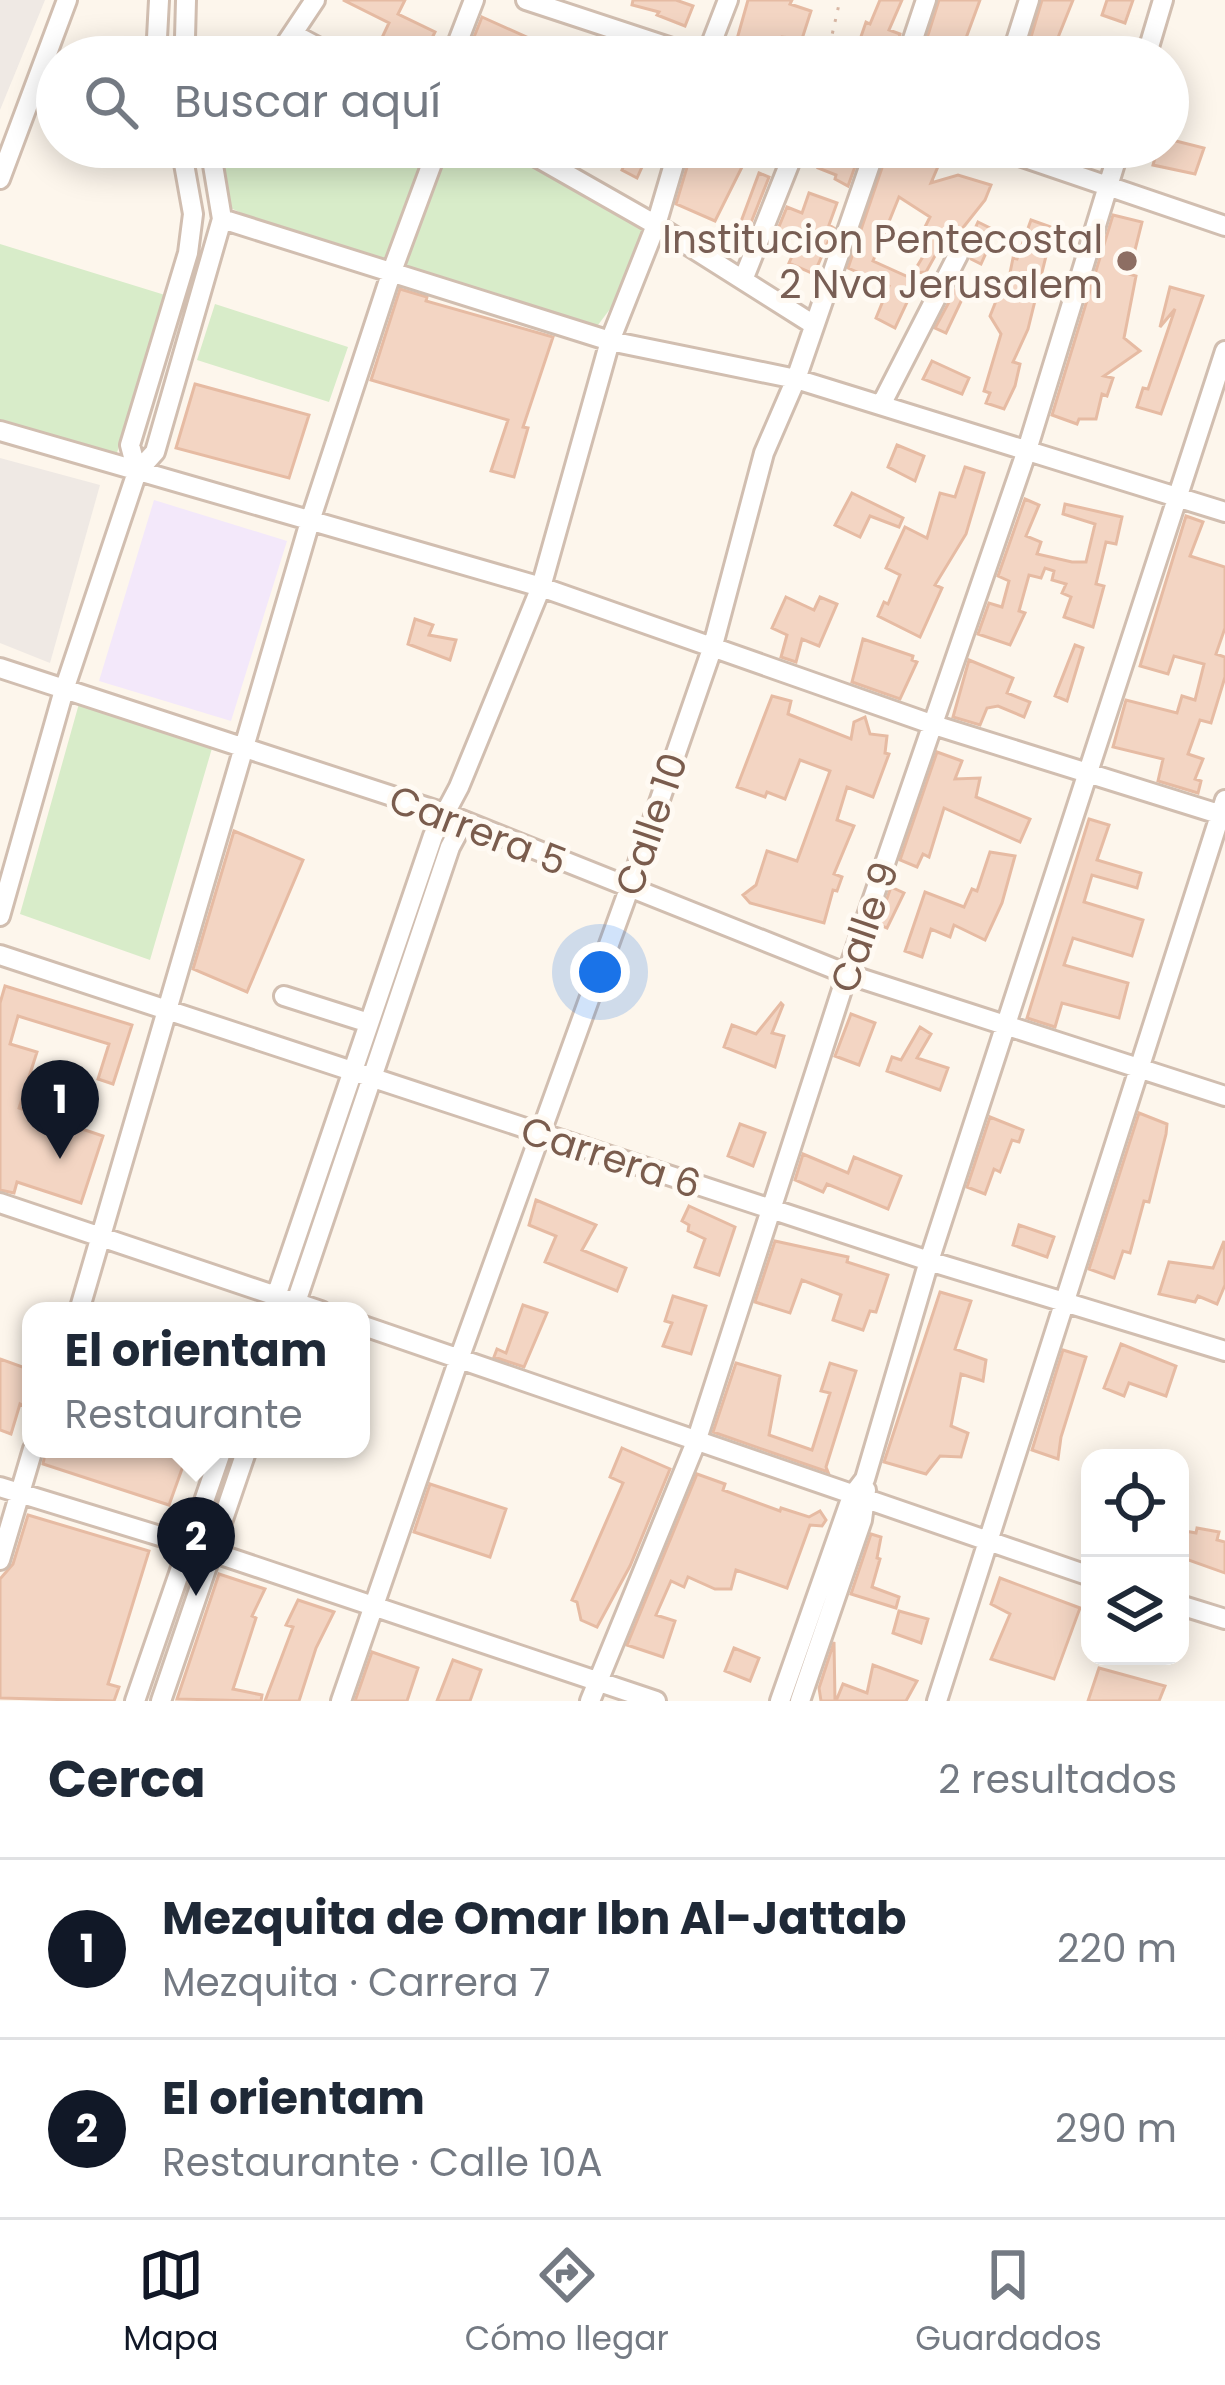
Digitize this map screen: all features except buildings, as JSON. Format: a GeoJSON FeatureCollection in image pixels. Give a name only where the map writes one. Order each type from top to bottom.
{"type":"FeatureCollection","features":[{"type":"Feature","properties":{"kind":"street"},"geometry":{"type":"LineString","coordinates":[[54,36],[67,0]]}},
{"type":"Feature","properties":{"kind":"street"},"geometry":{"type":"LineString","coordinates":[[157,36],[159,0]]}},
{"type":"Feature","properties":{"kind":"street"},"geometry":{"type":"LineString","coordinates":[[184,36],[186,0]]}},
{"type":"Feature","properties":{"kind":"street"},"geometry":{"type":"LineString","coordinates":[[460,36],[474,0]]}},
{"type":"Feature","properties":{"kind":"street"},"geometry":{"type":"LineString","coordinates":[[526,0],[637,36]]}},
{"type":"Feature","properties":{"kind":"street"},"geometry":{"type":"LineString","coordinates":[[593,22],[599,0]]}},
{"type":"Feature","properties":{"kind":"street"},"geometry":{"type":"LineString","coordinates":[[712,36],[728,0]]}},
{"type":"Feature","properties":{"kind":"street"},"geometry":{"type":"LineString","coordinates":[[914,36],[926,0]]}},
{"type":"Feature","properties":{"kind":"street"},"geometry":{"type":"LineString","coordinates":[[1018,36],[1029,0]]}},
{"type":"Feature","properties":{"kind":"street"},"geometry":{"type":"LineString","coordinates":[[1152,36],[1162,0]]}},
{"type":"Feature","properties":{"kind":"street"},"geometry":{"type":"LineString","coordinates":[[296,36],[292,34],[310,2]]}},
{"type":"Feature","properties":{"kind":"street"},"geometry":{"type":"LineString","coordinates":[[0,179],[36,83]]}},
{"type":"Feature","properties":{"kind":"street"},"geometry":{"type":"LineString","coordinates":[[137,472],[130,445],[188,253],[193,214],[186,168]]}},
{"type":"Feature","properties":{"kind":"street"},"geometry":{"type":"LineString","coordinates":[[188,176],[195,168]]}},
{"type":"Feature","properties":{"kind":"street"},"geometry":{"type":"LineString","coordinates":[[0,916],[64,690],[137,472],[155,452],[222,219],[214,168]]}},
{"type":"Feature","properties":{"kind":"street"},"geometry":{"type":"LineString","coordinates":[[82,1302],[311,518],[430,168]]}},
{"type":"Feature","properties":{"kind":"street"},"geometry":{"type":"LineString","coordinates":[[556,168],[656,225],[814,326]]}},
{"type":"Feature","properties":{"kind":"street"},"geometry":{"type":"LineString","coordinates":[[361,1075],[369,1023],[444,813],[541,587],[610,341],[656,225],[673,168]]}},
{"type":"Feature","properties":{"kind":"street"},"geometry":{"type":"LineString","coordinates":[[743,280],[788,168]]}},
{"type":"Feature","properties":{"kind":"street","name":"Calle 10"},"geometry":{"type":"LineString","coordinates":[[341,1701],[712,649],[764,453],[796,380],[869,168]]}},
{"type":"Feature","properties":{"kind":"street"},"geometry":{"type":"LineString","coordinates":[[1055,168],[1225,226]]}},
{"type":"Feature","properties":{"kind":"street","name":"Calle 9"},"geometry":{"type":"LineString","coordinates":[[594,1692],[696,1442],[848,974],[1027,450],[1114,168]]}},
{"type":"Feature","properties":{"kind":"street"},"geometry":{"type":"LineString","coordinates":[[222,219],[610,341],[796,380],[1225,512]]}},
{"type":"Feature","properties":{"kind":"street"},"geometry":{"type":"LineString","coordinates":[[881,405],[958,255]]}},
{"type":"Feature","properties":{"kind":"street"},"geometry":{"type":"LineString","coordinates":[[800,1701],[929,1261],[1225,351]]}},
{"type":"Feature","properties":{"kind":"street"},"geometry":{"type":"LineString","coordinates":[[0,431],[541,587],[1086,775],[1224,810],[937,1701]]}},
{"type":"Feature","properties":{"kind":"street","name":"Carrera 5"},"geometry":{"type":"LineString","coordinates":[[0,668],[444,813],[848,974],[1225,1096]]}},
{"type":"Feature","properties":{"kind":"street"},"geometry":{"type":"LineString","coordinates":[[285,1302],[361,1075],[464,821]]}},
{"type":"Feature","properties":{"kind":"street","name":"Carrera 6"},"geometry":{"type":"LineString","coordinates":[[0,955],[929,1261],[1225,1351]]}},
{"type":"Feature","properties":{"kind":"street"},"geometry":{"type":"LineString","coordinates":[[284,996],[369,1023]]}},
{"type":"Feature","properties":{"kind":"street"},"geometry":{"type":"LineString","coordinates":[[0,1203],[276,1302]]}},
{"type":"Feature","properties":{"kind":"street"},"geometry":{"type":"LineString","coordinates":[[370,1328],[696,1442],[861,1492],[987,1543],[1081,1573]]}},
{"type":"Feature","properties":{"kind":"street"},"geometry":{"type":"LineString","coordinates":[[0,1560],[9,1490],[28,1458]]}},
{"type":"Feature","properties":{"kind":"street"},"geometry":{"type":"LineString","coordinates":[[135,1701],[219,1458]]}},
{"type":"Feature","properties":{"kind":"street"},"geometry":{"type":"LineString","coordinates":[[161,1701],[244,1458]]}},
{"type":"Feature","properties":{"kind":"street"},"geometry":{"type":"LineString","coordinates":[[9,1490],[212,1552],[594,1692],[656,1701]]}},
{"type":"Feature","properties":{"kind":"street"},"geometry":{"type":"LineString","coordinates":[[780,1701],[861,1492]]}},
{"type":"Feature","properties":{"kind":"street"},"geometry":{"type":"LineString","coordinates":[[1189,1608],[1225,1619]]}},
{"type":"Feature","properties":{"kind":"path"},"geometry":{"type":"LineString","coordinates":[[832,36],[840,0]]}},
{"type":"Feature","properties":{"kind":"shaded area"},"geometry":{"type":"Polygon","coordinates":[[[0,0],[45,0],[0,110],[0,0]]]}},
{"type":"Feature","properties":{"kind":"shaded area"},"geometry":{"type":"Polygon","coordinates":[[[0,458],[100,485],[50,663],[0,643],[0,458]]]}},
{"type":"Feature","properties":{"kind":"shaded area"},"geometry":{"type":"Polygon","coordinates":[[[154,500],[287,541],[231,721],[99,681],[154,500]]]}},
{"type":"Feature","properties":{"kind":"green space"},"geometry":{"type":"Polygon","coordinates":[[[223,168],[427,168],[384,261],[299,239],[226,206],[220,177],[223,168]]]}},
{"type":"Feature","properties":{"kind":"green space"},"geometry":{"type":"Polygon","coordinates":[[[432,168],[550,168],[651,227],[616,301],[595,329],[397,267],[432,168]]]}},
{"type":"Feature","properties":{"kind":"green space"},"geometry":{"type":"Polygon","coordinates":[[[0,244],[165,295],[116,456],[0,420],[0,244]]]}},
{"type":"Feature","properties":{"kind":"green space"},"geometry":{"type":"Polygon","coordinates":[[[215,304],[348,347],[329,402],[197,360],[215,304]]]}},
{"type":"Feature","properties":{"kind":"green space"},"geometry":{"type":"Polygon","coordinates":[[[80,700],[215,738],[150,960],[20,914],[80,700]]]}},
{"type":"Feature","properties":{"kind":"place","name":"Institucion Pentecostal 2 Nva Jerusalem"},"geometry":{"type":"Point","coordinates":[1127,261]}},
{"type":"Feature","properties":{"kind":"place","name":"Mezquita de Omar Ibn Al-Jattab"},"geometry":{"type":"Point","coordinates":[60,1159]}},
{"type":"Feature","properties":{"kind":"place","name":"El orientam"},"geometry":{"type":"Point","coordinates":[196,1596]}}]}
